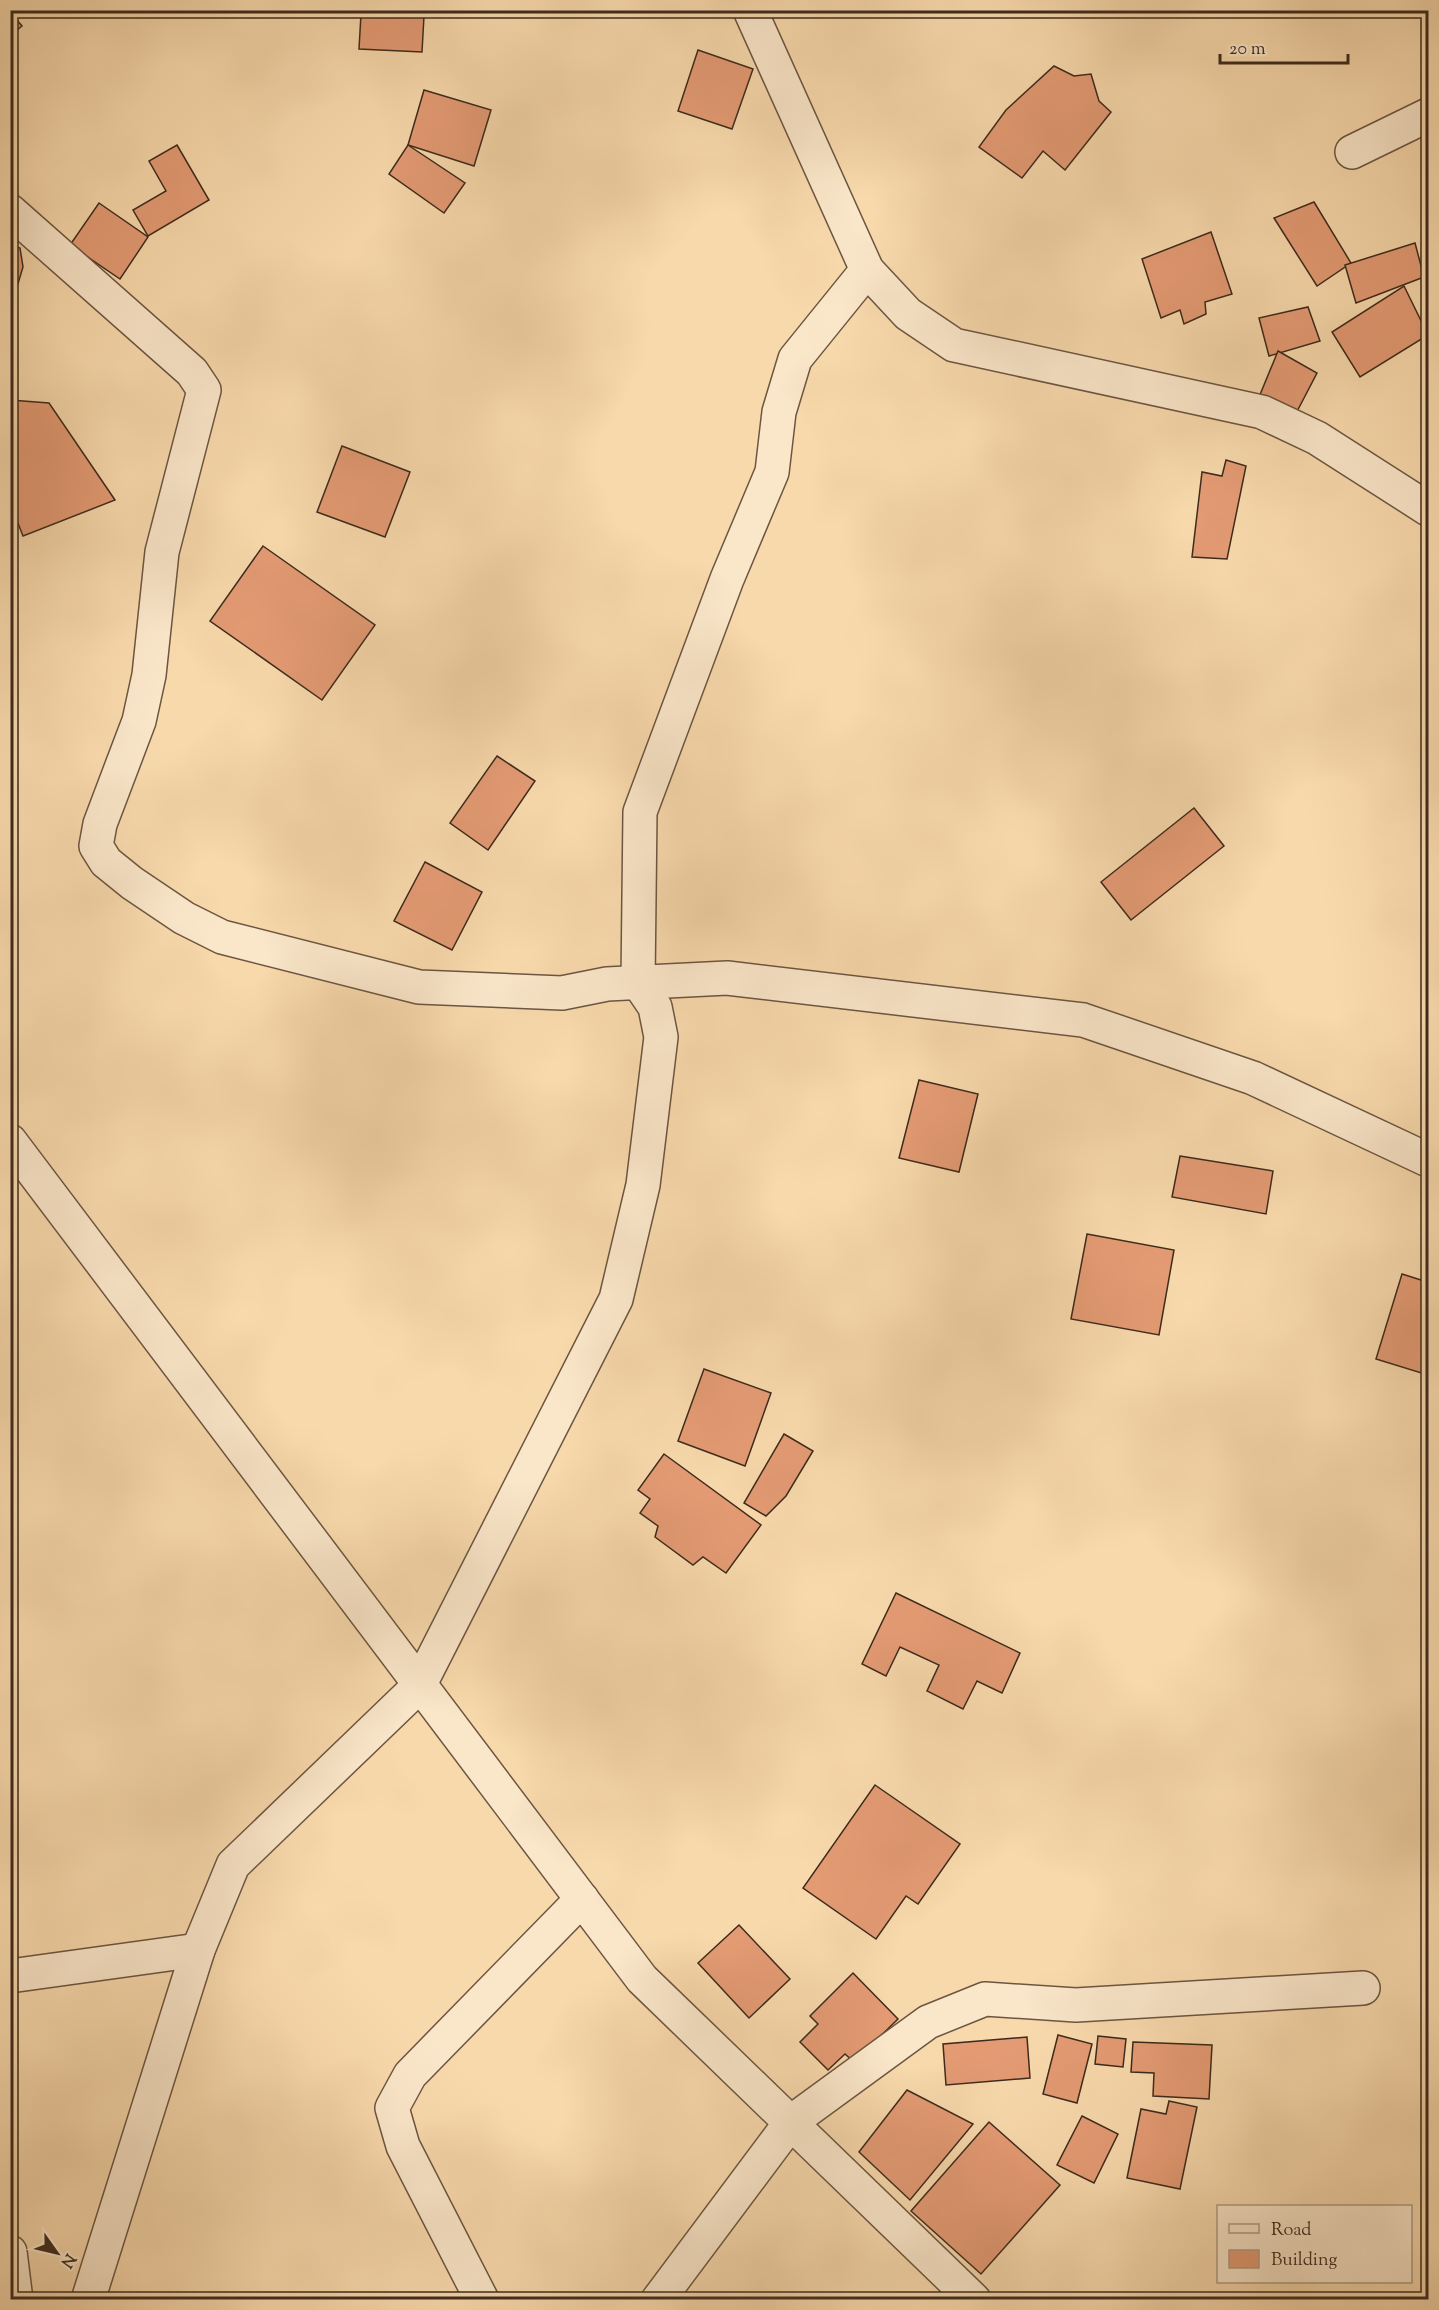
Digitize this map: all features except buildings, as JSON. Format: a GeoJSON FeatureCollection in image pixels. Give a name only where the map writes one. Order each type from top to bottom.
{"type":"FeatureCollection","features":[{"type":"Feature","properties":{"kind":"street"},"geometry":{"type":"LineString","coordinates":[[750,10],[867,270],[908,314],[954,345],[1262,412],[1317,438],[1428,508]]}},
{"type":"Feature","properties":{"kind":"street"},"geometry":{"type":"LineString","coordinates":[[1352,152],[1428,115]]}},
{"type":"Feature","properties":{"kind":"street"},"geometry":{"type":"LineString","coordinates":[[10,211],[192,372],[204,390],[162,552],[149,675],[139,721],[100,824],[96,846],[106,862],[184,918],[222,937],[419,987],[562,993],[607,984],[727,978],[1083,1020],[1252,1078],[1428,1160]]}},
{"type":"Feature","properties":{"kind":"street"},"geometry":{"type":"LineString","coordinates":[[88,2300],[198,1950],[233,1865],[419,1686],[616,1299],[643,1185],[661,1037],[655,1007],[638,982],[640,812],[727,579],[772,472],[779,412],[795,359],[867,270]]}},
{"type":"Feature","properties":{"kind":"street"},"geometry":{"type":"LineString","coordinates":[[10,1141],[642,1979],[974,2300]]}},
{"type":"Feature","properties":{"kind":"street"},"geometry":{"type":"LineString","coordinates":[[482,2300],[403,2146],[392,2108],[410,2075],[582,1899]]}},
{"type":"Feature","properties":{"kind":"street"},"geometry":{"type":"LineString","coordinates":[[10,1976],[198,1950]]}},
{"type":"Feature","properties":{"kind":"street"},"geometry":{"type":"LineString","coordinates":[[658,2300],[791,2122],[928,2022],[985,1999],[1076,2005],[1363,1988]]}},
{"type":"Feature","properties":{"kind":"street"},"geometry":{"type":"LineString","coordinates":[[10,2252],[16,2300]]}}]}
